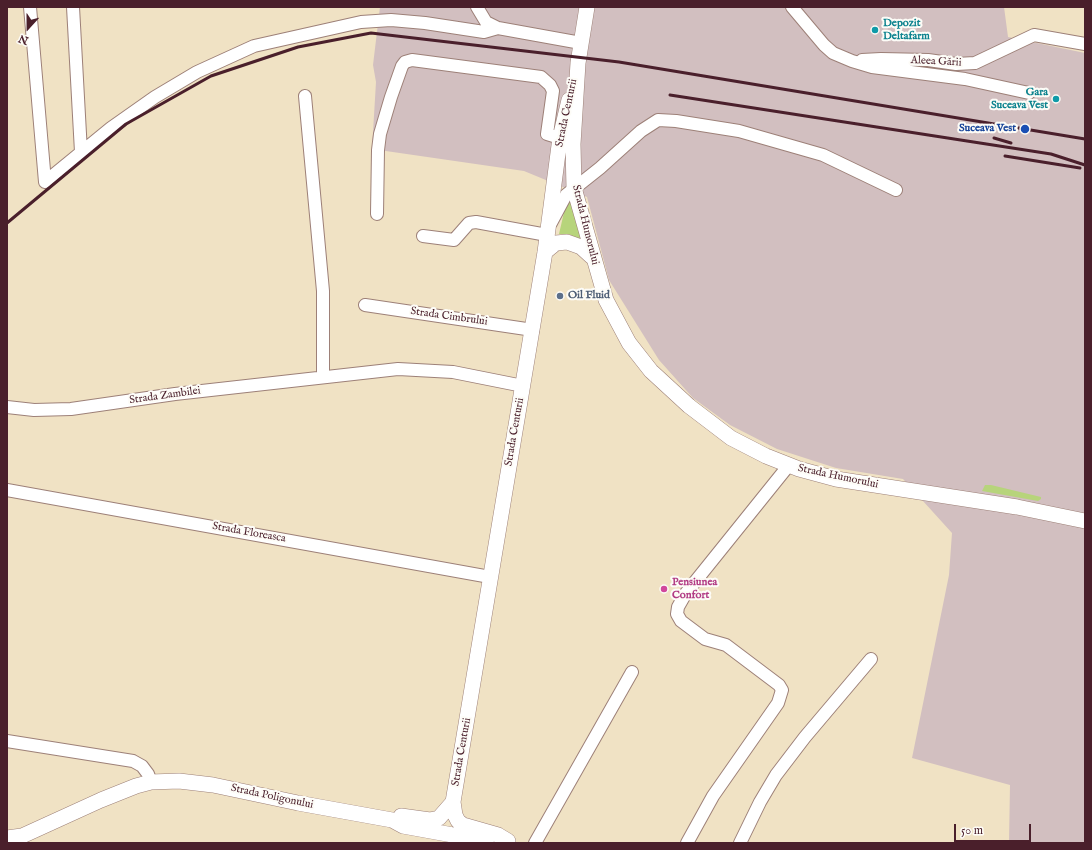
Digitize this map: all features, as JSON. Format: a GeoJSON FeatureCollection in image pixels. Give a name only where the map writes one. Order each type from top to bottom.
{"type":"FeatureCollection","features":[{"type":"Feature","properties":{"kind":"main road"},"geometry":{"type":"LineString","coordinates":[[578,63],[586,7]]}},
{"type":"Feature","properties":{"kind":"main road","name":"Strada Centurii"},"geometry":{"type":"LineString","coordinates":[[513,842],[498,835],[463,825],[458,821],[453,802],[533,330],[560,138],[578,63]]}},
{"type":"Feature","properties":{"kind":"main road","name":"Strada Humorului"},"geometry":{"type":"LineString","coordinates":[[578,63],[573,144],[574,188],[592,257],[604,289],[656,368],[662,380],[688,406],[731,438],[766,456],[789,465],[836,479],[1017,507],[1085,521]]}},
{"type":"Feature","properties":{"kind":"main road"},"geometry":{"type":"LineString","coordinates":[[564,119],[568,136],[568,175],[574,188]]}},
{"type":"Feature","properties":{"kind":"main road"},"geometry":{"type":"LineString","coordinates":[[545,252],[556,243],[567,242],[581,247],[592,257]]}},
{"type":"Feature","properties":{"kind":"main road","name":"Strada Humorului"},"geometry":{"type":"LineString","coordinates":[[1017,507],[1038,506],[1085,514]]}},
{"type":"Feature","properties":{"kind":"main road","name":"Strada Poligonului"},"geometry":{"type":"LineString","coordinates":[[18,839],[102,800],[136,786],[151,782],[179,781],[213,785],[298,803],[392,820]]}},
{"type":"Feature","properties":{"kind":"main road","name":"Strada Centurii"},"geometry":{"type":"LineString","coordinates":[[392,820],[402,816],[430,820],[439,818],[453,802]]}},
{"type":"Feature","properties":{"kind":"main road"},"geometry":{"type":"LineString","coordinates":[[392,820],[403,826],[461,840],[494,843],[513,842]]}},
{"type":"Feature","properties":{"kind":"street"},"geometry":{"type":"LineString","coordinates":[[30,7],[45,182],[111,128],[161,93],[197,72],[254,46],[361,22],[391,20],[425,23],[484,32],[498,28]]}},
{"type":"Feature","properties":{"kind":"street"},"geometry":{"type":"LineString","coordinates":[[73,7],[81,152]]}},
{"type":"Feature","properties":{"kind":"street"},"geometry":{"type":"LineString","coordinates":[[477,7],[486,22],[498,28],[581,43]]}},
{"type":"Feature","properties":{"kind":"street","name":"Aleea Gării"},"geometry":{"type":"LineString","coordinates":[[792,7],[824,45],[833,52],[852,61],[872,67],[965,79],[1029,93]]}},
{"type":"Feature","properties":{"kind":"street","name":"Aleea Gării"},"geometry":{"type":"LineString","coordinates":[[852,61],[881,58],[928,60],[956,64],[975,63],[1034,35],[1085,44]]}},
{"type":"Feature","properties":{"kind":"street"},"geometry":{"type":"LineString","coordinates":[[376,214],[380,134],[402,66],[406,62],[412,60],[541,77],[550,85],[552,91],[547,134],[560,138]]}},
{"type":"Feature","properties":{"kind":"street"},"geometry":{"type":"LineString","coordinates":[[305,96],[323,292],[323,377]]}},
{"type":"Feature","properties":{"kind":"street"},"geometry":{"type":"LineString","coordinates":[[423,236],[454,240],[469,223],[476,222],[548,231],[562,201],[574,188],[600,168],[642,131],[658,120],[676,121],[738,131],[823,155],[896,190]]}},
{"type":"Feature","properties":{"kind":"street","name":"Strada Cimbrului"},"geometry":{"type":"LineString","coordinates":[[364,305],[471,319],[533,330]]}},
{"type":"Feature","properties":{"kind":"street","name":"Strada Zambilei"},"geometry":{"type":"LineString","coordinates":[[7,407],[34,410],[71,409],[175,394],[383,370],[414,369],[453,372],[523,386]]}},
{"type":"Feature","properties":{"kind":"street"},"geometry":{"type":"LineString","coordinates":[[687,843],[713,796],[778,703],[782,690],[779,685],[726,645],[705,639],[681,621],[677,614],[678,607],[686,593],[789,465]]}},
{"type":"Feature","properties":{"kind":"street","name":"Strada Floreasca"},"geometry":{"type":"LineString","coordinates":[[7,490],[490,577]]}},
{"type":"Feature","properties":{"kind":"street"},"geometry":{"type":"LineString","coordinates":[[740,843],[760,802],[776,775],[805,737],[871,659]]}},
{"type":"Feature","properties":{"kind":"street"},"geometry":{"type":"LineString","coordinates":[[535,843],[632,672]]}},
{"type":"Feature","properties":{"kind":"street"},"geometry":{"type":"LineString","coordinates":[[7,742],[133,760],[142,766],[148,774],[151,782]]}},
{"type":"Feature","properties":{"kind":"shaded area"},"geometry":{"type":"Polygon","coordinates":[[[380,7],[1004,7],[1008,37],[1085,53],[1085,843],[1009,843],[1010,785],[912,758],[949,575],[952,533],[903,479],[836,468],[777,449],[730,425],[693,398],[659,360],[609,280],[587,197],[524,171],[372,149],[376,82],[373,65],[380,7]]]}},
{"type":"Feature","properties":{"kind":"green space"},"geometry":{"type":"Polygon","coordinates":[[[573,196],[583,242],[569,234],[559,234],[565,208],[573,196]]]}},
{"type":"Feature","properties":{"kind":"green space"},"geometry":{"type":"Polygon","coordinates":[[[985,485],[991,485],[1041,497],[1041,499],[1038,501],[982,491],[985,485]]]}},
{"type":"Feature","properties":{"kind":"railway"},"geometry":{"type":"LineString","coordinates":[[7,223],[126,124],[211,76],[298,47],[371,33],[619,62],[1085,139]]}},
{"type":"Feature","properties":{"kind":"railway"},"geometry":{"type":"LineString","coordinates":[[670,95],[1051,154],[1085,165]]}},
{"type":"Feature","properties":{"kind":"railway"},"geometry":{"type":"LineString","coordinates":[[994,138],[1011,143]]}},
{"type":"Feature","properties":{"kind":"railway"},"geometry":{"type":"LineString","coordinates":[[1005,156],[1080,168]]}},
{"type":"Feature","properties":{"kind":"place","name":"Depozit Deltafarm"},"geometry":{"type":"Point","coordinates":[875,30]}},
{"type":"Feature","properties":{"kind":"place","name":"Gara Suceava Vest"},"geometry":{"type":"Point","coordinates":[1056,99]}},
{"type":"Feature","properties":{"kind":"place","name":"Suceava Vest"},"geometry":{"type":"Point","coordinates":[1025,129]}},
{"type":"Feature","properties":{"kind":"place","name":"Oil Fluid"},"geometry":{"type":"Point","coordinates":[560,296]}},
{"type":"Feature","properties":{"kind":"place","name":"Pensiunea Confort"},"geometry":{"type":"Point","coordinates":[664,589]}}]}
